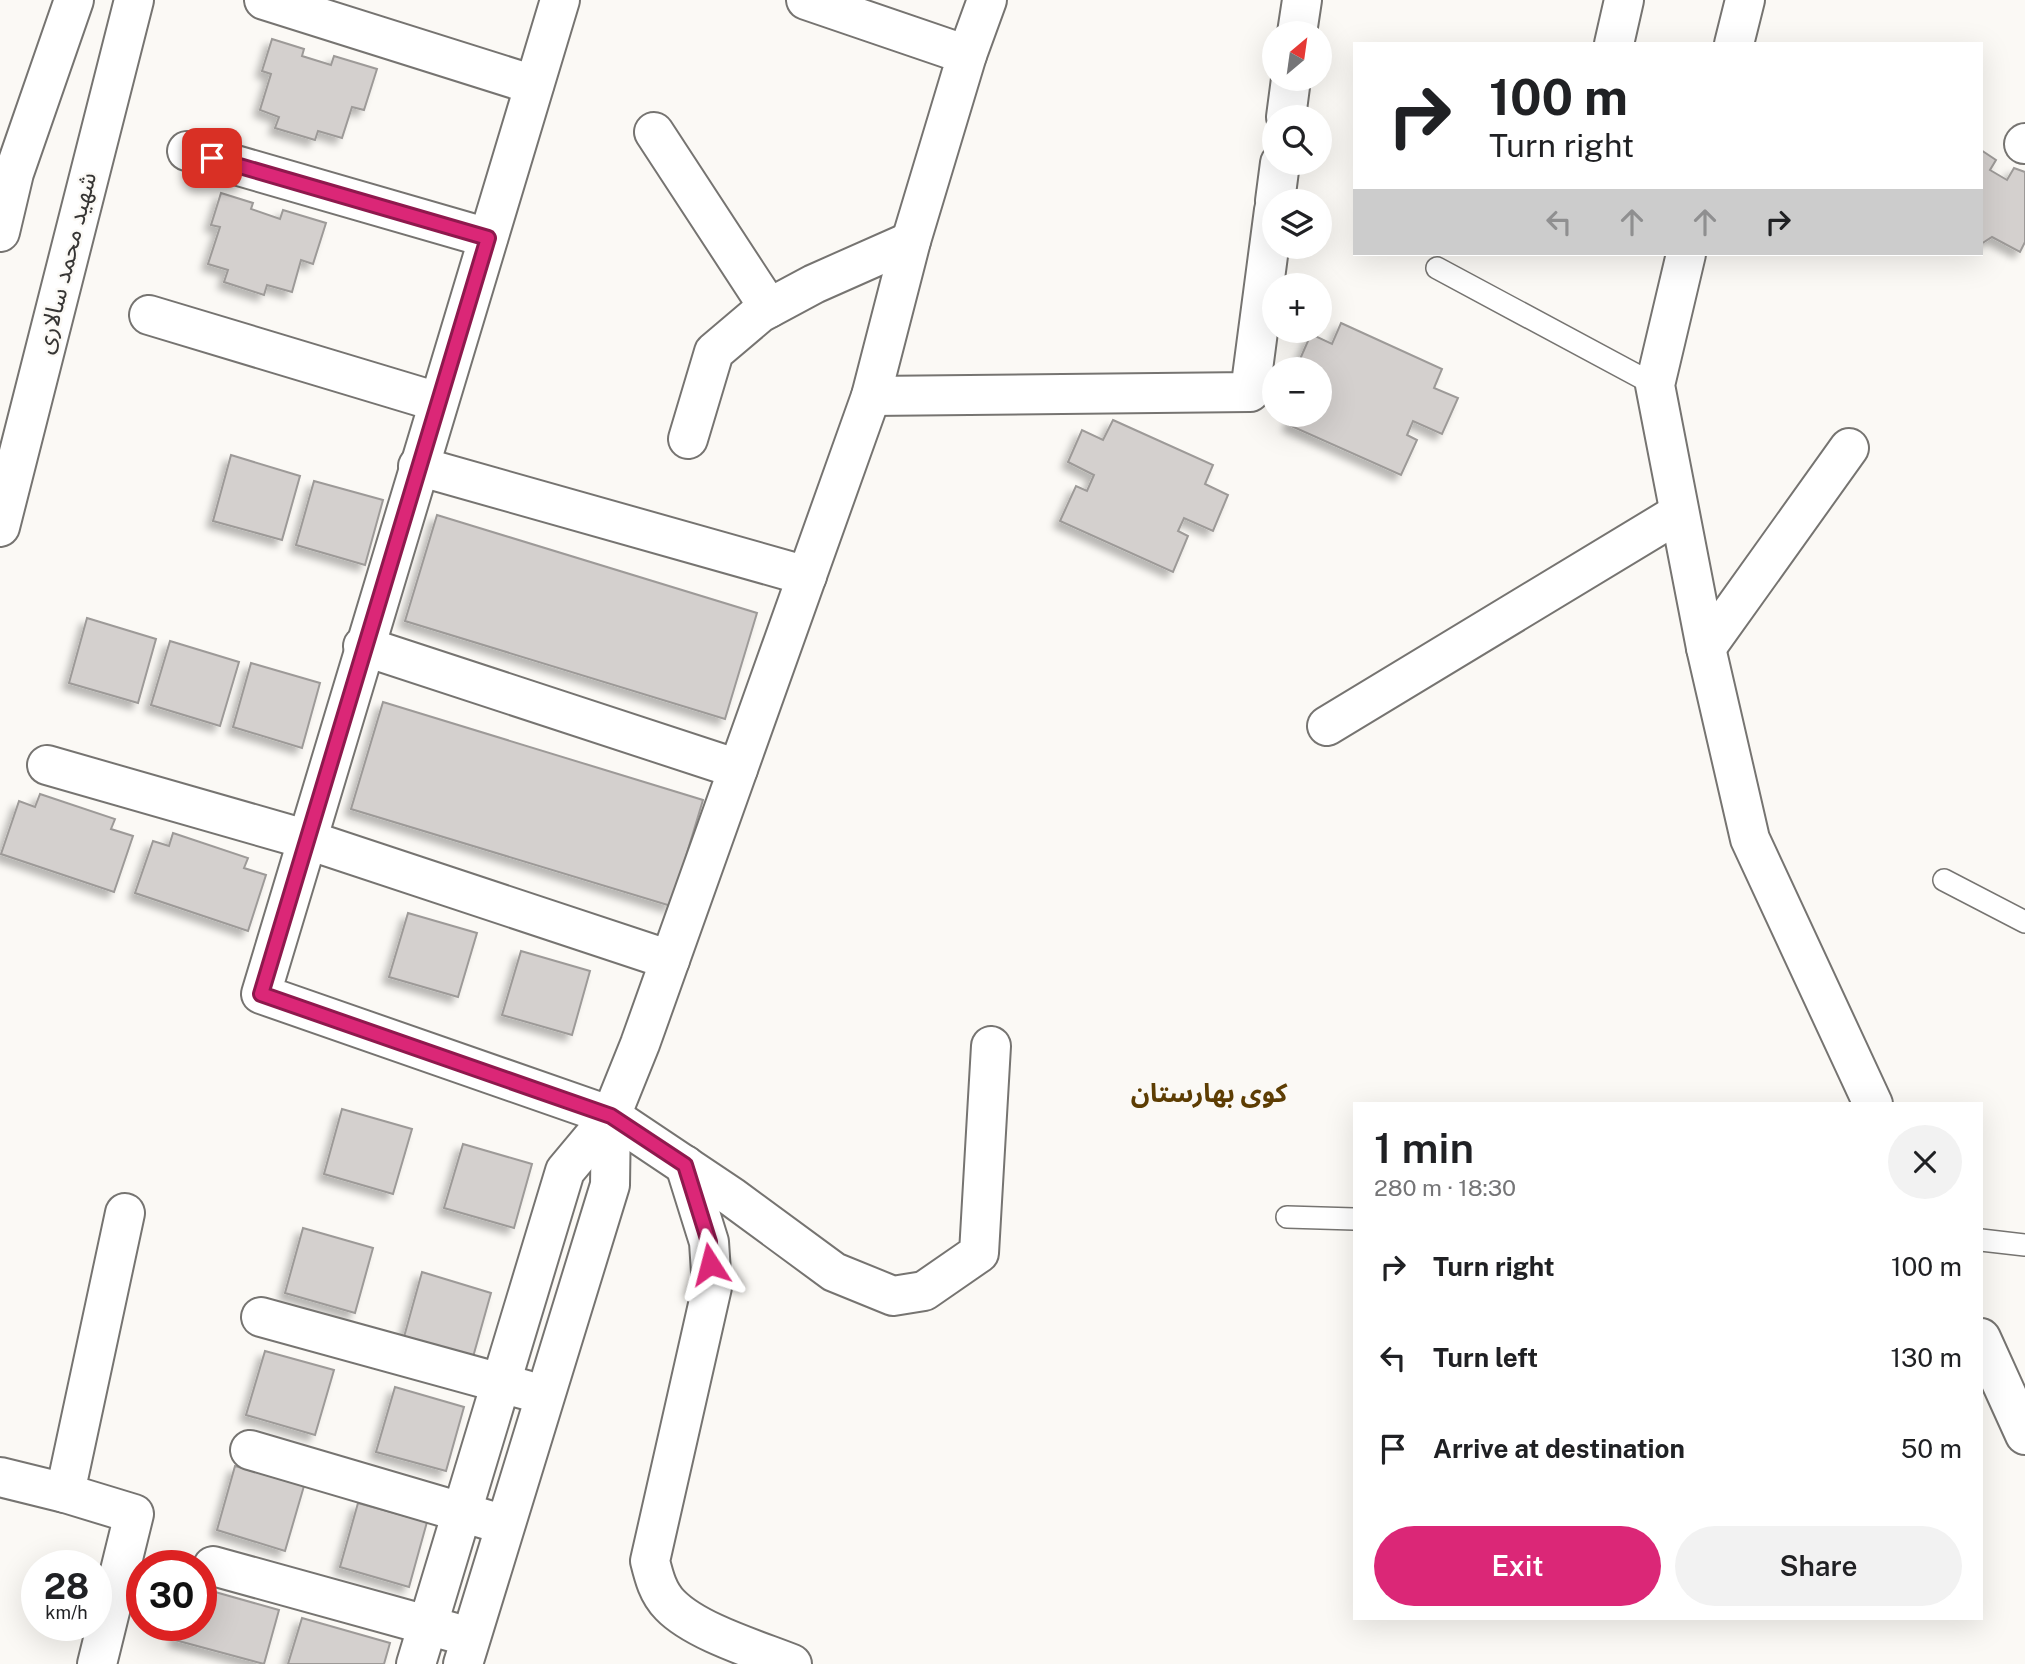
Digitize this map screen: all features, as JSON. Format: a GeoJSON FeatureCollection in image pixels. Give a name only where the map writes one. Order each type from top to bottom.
{"type":"FeatureCollection","features":[{"type":"Feature","properties":{"kind":"street"},"geometry":{"type":"LineString","coordinates":[[0,232],[14,173],[74,0]]}},
{"type":"Feature","properties":{"kind":"street","name":"شهید محمد سالاری"},"geometry":{"type":"LineString","coordinates":[[0,527],[134,0]]}},
{"type":"Feature","properties":{"kind":"street"},"geometry":{"type":"LineString","coordinates":[[264,0],[534,85]]}},
{"type":"Feature","properties":{"kind":"street"},"geometry":{"type":"LineString","coordinates":[[560,0],[363,646],[261,994],[611,1116],[685,1165],[834,1272],[893,1296],[923,1291],[979,1253],[991,1046]]}},
{"type":"Feature","properties":{"kind":"street"},"geometry":{"type":"LineString","coordinates":[[807,0],[967,55]]}},
{"type":"Feature","properties":{"kind":"street"},"geometry":{"type":"LineString","coordinates":[[416,1664],[565,1171],[611,1116],[670,960],[871,396],[911,241],[967,55],[987,0]]}},
{"type":"Feature","properties":{"kind":"street"},"geometry":{"type":"LineString","coordinates":[[1298,21],[1301,0]]}},
{"type":"Feature","properties":{"kind":"street"},"geometry":{"type":"LineString","coordinates":[[1614,42],[1624,0]]}},
{"type":"Feature","properties":{"kind":"street"},"geometry":{"type":"LineString","coordinates":[[1734,42],[1745,0]]}},
{"type":"Feature","properties":{"kind":"street"},"geometry":{"type":"LineString","coordinates":[[654,132],[769,308]]}},
{"type":"Feature","properties":{"kind":"street"},"geometry":{"type":"LineString","coordinates":[[187,151],[488,238]]}},
{"type":"Feature","properties":{"kind":"street"},"geometry":{"type":"LineString","coordinates":[[688,439],[714,352],[769,308],[814,284],[911,241]]}},
{"type":"Feature","properties":{"kind":"street"},"geometry":{"type":"LineString","coordinates":[[1686,256],[1655,385],[1706,648],[1750,839],[1872,1102]]}},
{"type":"Feature","properties":{"kind":"street"},"geometry":{"type":"LineString","coordinates":[[871,396],[1250,392],[1268,259]]}},
{"type":"Feature","properties":{"kind":"street"},"geometry":{"type":"LineString","coordinates":[[149,315],[438,402]]}},
{"type":"Feature","properties":{"kind":"street"},"geometry":{"type":"LineString","coordinates":[[1706,648],[1849,448]]}},
{"type":"Feature","properties":{"kind":"street"},"geometry":{"type":"LineString","coordinates":[[418,466],[807,576]]}},
{"type":"Feature","properties":{"kind":"street"},"geometry":{"type":"LineString","coordinates":[[1327,726],[1679,513]]}},
{"type":"Feature","properties":{"kind":"street"},"geometry":{"type":"LineString","coordinates":[[363,646],[738,769]]}},
{"type":"Feature","properties":{"kind":"street"},"geometry":{"type":"LineString","coordinates":[[47,765],[305,839],[670,960]]}},
{"type":"Feature","properties":{"kind":"street"},"geometry":{"type":"LineString","coordinates":[[217,1567],[428,1625],[467,1650],[610,1185],[611,1116]]}},
{"type":"Feature","properties":{"kind":"street"},"geometry":{"type":"LineString","coordinates":[[685,1165],[709,1242],[712,1287],[653,1536],[650,1561],[656,1584],[670,1606],[711,1650],[792,1664]]}},
{"type":"Feature","properties":{"kind":"street"},"geometry":{"type":"LineString","coordinates":[[65,1493],[125,1213]]}},
{"type":"Feature","properties":{"kind":"street"},"geometry":{"type":"LineString","coordinates":[[261,1317],[545,1395]]}},
{"type":"Feature","properties":{"kind":"street"},"geometry":{"type":"LineString","coordinates":[[1983,1342],[2025,1434]]}},
{"type":"Feature","properties":{"kind":"street"},"geometry":{"type":"LineString","coordinates":[[250,1450],[506,1525]]}},
{"type":"Feature","properties":{"kind":"street"},"geometry":{"type":"LineString","coordinates":[[0,1477],[134,1514],[97,1664]]}},
{"type":"Feature","properties":{"kind":"lane"},"geometry":{"type":"LineString","coordinates":[[1437,268],[1655,385]]}},
{"type":"Feature","properties":{"kind":"lane"},"geometry":{"type":"LineString","coordinates":[[1944,880],[2025,922]]}},
{"type":"Feature","properties":{"kind":"lane"},"geometry":{"type":"LineString","coordinates":[[1287,1217],[1353,1219]]}},
{"type":"Feature","properties":{"kind":"lane"},"geometry":{"type":"LineString","coordinates":[[1983,1240],[2025,1245]]}},
{"type":"Feature","properties":{"kind":"building"},"geometry":{"type":"Polygon","coordinates":[[[272,39],[304,49],[302,56],[331,65],[334,56],[377,69],[364,110],[352,107],[342,138],[318,131],[315,140],[275,128],[279,117],[260,110],[271,74],[262,71],[272,39]]]}},
{"type":"Feature","properties":{"kind":"building"},"geometry":{"type":"Polygon","coordinates":[[[1983,151],[1996,160],[1990,170],[2007,180],[2014,168],[2025,172],[2025,242],[2020,252],[1992,237],[1983,243],[1983,151]]]}},
{"type":"Feature","properties":{"kind":"building"},"geometry":{"type":"Polygon","coordinates":[[[221,193],[253,203],[251,209],[280,219],[283,210],[326,223],[313,264],[301,260],[292,292],[267,285],[264,295],[224,282],[228,270],[208,264],[220,227],[211,225],[221,193]]]}},
{"type":"Feature","properties":{"kind":"building"},"geometry":{"type":"Polygon","coordinates":[[[1341,323],[1442,369],[1434,388],[1458,398],[1442,434],[1413,421],[1407,435],[1417,440],[1401,475],[1293,427],[1332,427],[1332,357],[1301,357],[1307,343],[1332,344],[1341,323]]]}},
{"type":"Feature","properties":{"kind":"building"},"geometry":{"type":"Polygon","coordinates":[[[1113,420],[1213,465],[1205,484],[1228,495],[1213,531],[1184,518],[1178,531],[1188,536],[1173,572],[1060,521],[1076,486],[1087,491],[1094,475],[1068,462],[1082,430],[1103,440],[1113,420]]]}},
{"type":"Feature","properties":{"kind":"building"},"geometry":{"type":"Polygon","coordinates":[[[231,455],[300,476],[282,540],[213,521],[231,455]]]}},
{"type":"Feature","properties":{"kind":"building"},"geometry":{"type":"Polygon","coordinates":[[[314,481],[383,500],[365,565],[296,545],[314,481]]]}},
{"type":"Feature","properties":{"kind":"building"},"geometry":{"type":"Polygon","coordinates":[[[437,515],[757,613],[725,719],[405,621],[437,515]]]}},
{"type":"Feature","properties":{"kind":"building"},"geometry":{"type":"Polygon","coordinates":[[[87,618],[156,639],[138,703],[69,683],[87,618]]]}},
{"type":"Feature","properties":{"kind":"building"},"geometry":{"type":"Polygon","coordinates":[[[170,641],[239,662],[220,726],[151,705],[170,641]]]}},
{"type":"Feature","properties":{"kind":"building"},"geometry":{"type":"Polygon","coordinates":[[[251,663],[320,683],[302,748],[233,727],[251,663]]]}},
{"type":"Feature","properties":{"kind":"building"},"geometry":{"type":"Polygon","coordinates":[[[383,702],[703,800],[671,906],[351,809],[383,702]]]}},
{"type":"Feature","properties":{"kind":"building"},"geometry":{"type":"Polygon","coordinates":[[[40,794],[115,819],[111,829],[133,836],[114,892],[1,854],[19,801],[35,807],[40,794]]]}},
{"type":"Feature","properties":{"kind":"building"},"geometry":{"type":"Polygon","coordinates":[[[173,833],[248,858],[244,868],[266,875],[248,931],[135,893],[153,841],[169,846],[173,833]]]}},
{"type":"Feature","properties":{"kind":"building"},"geometry":{"type":"Polygon","coordinates":[[[408,913],[477,933],[458,997],[389,977],[408,913]]]}},
{"type":"Feature","properties":{"kind":"building"},"geometry":{"type":"Polygon","coordinates":[[[521,951],[590,971],[572,1035],[502,1015],[521,951]]]}},
{"type":"Feature","properties":{"kind":"building"},"geometry":{"type":"Polygon","coordinates":[[[342,1109],[412,1129],[393,1194],[324,1174],[342,1109]]]}},
{"type":"Feature","properties":{"kind":"building"},"geometry":{"type":"Polygon","coordinates":[[[463,1144],[532,1164],[514,1228],[444,1208],[463,1144]]]}},
{"type":"Feature","properties":{"kind":"building"},"geometry":{"type":"Polygon","coordinates":[[[303,1228],[373,1248],[355,1313],[285,1293],[303,1228]]]}},
{"type":"Feature","properties":{"kind":"building"},"geometry":{"type":"Polygon","coordinates":[[[422,1272],[491,1293],[473,1357],[404,1337],[422,1272]]]}},
{"type":"Feature","properties":{"kind":"building"},"geometry":{"type":"Polygon","coordinates":[[[265,1351],[334,1370],[315,1435],[246,1415],[265,1351]]]}},
{"type":"Feature","properties":{"kind":"building"},"geometry":{"type":"Polygon","coordinates":[[[395,1387],[464,1407],[446,1471],[376,1452],[395,1387]]]}},
{"type":"Feature","properties":{"kind":"building"},"geometry":{"type":"Polygon","coordinates":[[[235,1466],[304,1486],[285,1551],[217,1530],[235,1466]]]}},
{"type":"Feature","properties":{"kind":"building"},"geometry":{"type":"Polygon","coordinates":[[[358,1503],[427,1522],[409,1587],[340,1567],[358,1503]]]}},
{"type":"Feature","properties":{"kind":"building"},"geometry":{"type":"Polygon","coordinates":[[[217,1593],[279,1610],[264,1664],[179,1641],[217,1641],[217,1593]]]}},
{"type":"Feature","properties":{"kind":"building"},"geometry":{"type":"Polygon","coordinates":[[[302,1618],[390,1643],[384,1664],[288,1664],[302,1618]]]}},
{"type":"Feature","properties":{"kind":"district","name":"کوی بهارستان"},"geometry":{"type":"Point","coordinates":[1209,1093]}},
{"type":"Feature","properties":{"kind":"route"},"geometry":{"type":"LineString","coordinates":[[212,158],[488,238],[305,839],[261,994],[611,1116],[685,1165],[709,1242],[710,1264]]}}]}
